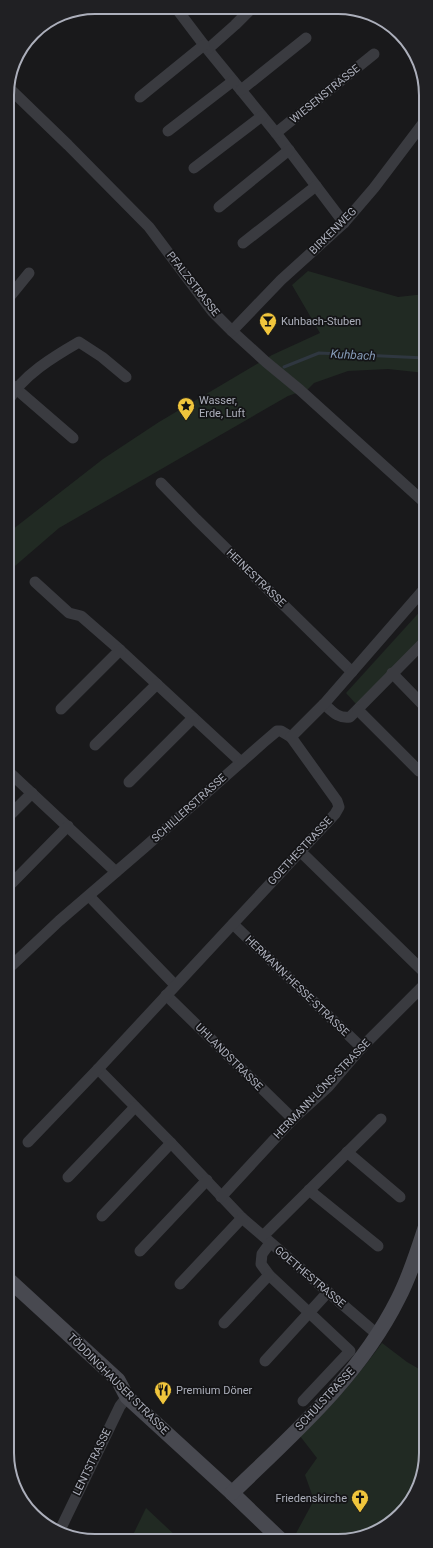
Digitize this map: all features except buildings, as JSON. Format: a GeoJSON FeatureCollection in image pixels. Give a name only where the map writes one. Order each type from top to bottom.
{"type":"FeatureCollection","features":[{"type":"Feature","properties":{"kind":"main road","name":"SCHULSTRASSE"},"geometry":{"type":"LineString","coordinates":[[232,1493],[332,1395],[360,1361],[378,1334],[401,1294],[419,1247]]}},
{"type":"Feature","properties":{"kind":"main road","name":"TÖDDINGHAUSER STRASSE"},"geometry":{"type":"LineString","coordinates":[[14,1285],[118,1380],[127,1397],[275,1534]]}},
{"type":"Feature","properties":{"kind":"street"},"geometry":{"type":"LineString","coordinates":[[181,14],[276,133],[344,224]]}},
{"type":"Feature","properties":{"kind":"street"},"geometry":{"type":"LineString","coordinates":[[140,97],[236,26],[247,14]]}},
{"type":"Feature","properties":{"kind":"street"},"geometry":{"type":"LineString","coordinates":[[241,90],[306,38]]}},
{"type":"Feature","properties":{"kind":"street","name":"WIESENSTRASSE"},"geometry":{"type":"LineString","coordinates":[[276,133],[374,54]]}},
{"type":"Feature","properties":{"kind":"street"},"geometry":{"type":"LineString","coordinates":[[168,131],[233,81]]}},
{"type":"Feature","properties":{"kind":"street","name":"PFALZSTRASSE"},"geometry":{"type":"LineString","coordinates":[[14,93],[149,227],[212,311],[232,331],[419,498]]}},
{"type":"Feature","properties":{"kind":"street"},"geometry":{"type":"LineString","coordinates":[[194,168],[262,116]]}},
{"type":"Feature","properties":{"kind":"street","name":"BIRKENWEG"},"geometry":{"type":"LineString","coordinates":[[232,331],[281,280],[344,224],[374,188],[419,129]]}},
{"type":"Feature","properties":{"kind":"street"},"geometry":{"type":"LineString","coordinates":[[219,207],[289,150]]}},
{"type":"Feature","properties":{"kind":"street"},"geometry":{"type":"LineString","coordinates":[[243,243],[316,186]]}},
{"type":"Feature","properties":{"kind":"street"},"geometry":{"type":"LineString","coordinates":[[14,291],[28,273]]}},
{"type":"Feature","properties":{"kind":"street"},"geometry":{"type":"LineString","coordinates":[[14,383],[79,342],[102,357],[126,378]]}},
{"type":"Feature","properties":{"kind":"street"},"geometry":{"type":"LineString","coordinates":[[14,388],[73,438]]}},
{"type":"Feature","properties":{"kind":"street","name":"HEINESTRASSE"},"geometry":{"type":"LineString","coordinates":[[162,483],[196,519],[352,672]]}},
{"type":"Feature","properties":{"kind":"street"},"geometry":{"type":"LineString","coordinates":[[35,582],[69,613],[81,616],[120,650],[241,762]]}},
{"type":"Feature","properties":{"kind":"street"},"geometry":{"type":"LineString","coordinates":[[290,737],[324,704],[419,595]]}},
{"type":"Feature","properties":{"kind":"street"},"geometry":{"type":"LineString","coordinates":[[324,704],[338,716],[344,719],[350,718],[419,647]]}},
{"type":"Feature","properties":{"kind":"street"},"geometry":{"type":"LineString","coordinates":[[61,710],[120,650]]}},
{"type":"Feature","properties":{"kind":"street"},"geometry":{"type":"LineString","coordinates":[[392,674],[419,701]]}},
{"type":"Feature","properties":{"kind":"street"},"geometry":{"type":"LineString","coordinates":[[95,745],[157,684]]}},
{"type":"Feature","properties":{"kind":"street"},"geometry":{"type":"LineString","coordinates":[[358,710],[419,772]]}},
{"type":"Feature","properties":{"kind":"street"},"geometry":{"type":"LineString","coordinates":[[129,782],[193,718]]}},
{"type":"Feature","properties":{"kind":"street","name":"SCHILLERSTRASSE"},"geometry":{"type":"LineString","coordinates":[[14,962],[40,938],[277,732],[281,731],[290,737]]}},
{"type":"Feature","properties":{"kind":"street","name":"GOETHESTRASSE"},"geometry":{"type":"LineString","coordinates":[[28,1142],[98,1070],[175,985],[335,814],[339,807],[337,800],[290,737]]}},
{"type":"Feature","properties":{"kind":"street"},"geometry":{"type":"LineString","coordinates":[[14,776],[116,872]]}},
{"type":"Feature","properties":{"kind":"street"},"geometry":{"type":"LineString","coordinates":[[14,812],[32,793]]}},
{"type":"Feature","properties":{"kind":"street"},"geometry":{"type":"LineString","coordinates":[[14,882],[68,826]]}},
{"type":"Feature","properties":{"kind":"street"},"geometry":{"type":"LineString","coordinates":[[300,851],[419,967]]}},
{"type":"Feature","properties":{"kind":"street"},"geometry":{"type":"LineString","coordinates":[[89,896],[175,985]]}},
{"type":"Feature","properties":{"kind":"street","name":"HERMANN-HESSE-STRASSE"},"geometry":{"type":"LineString","coordinates":[[233,924],[362,1048]]}},
{"type":"Feature","properties":{"kind":"street","name":"HERMANN-LÖNS-STRASSE"},"geometry":{"type":"LineString","coordinates":[[221,1197],[293,1119],[328,1087],[362,1048],[419,990]]}},
{"type":"Feature","properties":{"kind":"street","name":"UHLANDSTRASSE"},"geometry":{"type":"LineString","coordinates":[[166,995],[293,1119]]}},
{"type":"Feature","properties":{"kind":"street","name":"GOETHESTRASSE"},"geometry":{"type":"LineString","coordinates":[[98,1070],[171,1143],[242,1218],[378,1334]]}},
{"type":"Feature","properties":{"kind":"street"},"geometry":{"type":"LineString","coordinates":[[68,1177],[135,1107]]}},
{"type":"Feature","properties":{"kind":"street"},"geometry":{"type":"LineString","coordinates":[[303,1401],[350,1351],[269,1275],[261,1264],[262,1254],[267,1240],[309,1190],[381,1119]]}},
{"type":"Feature","properties":{"kind":"street"},"geometry":{"type":"LineString","coordinates":[[102,1216],[171,1143]]}},
{"type":"Feature","properties":{"kind":"street"},"geometry":{"type":"LineString","coordinates":[[347,1152],[400,1197]]}},
{"type":"Feature","properties":{"kind":"street"},"geometry":{"type":"LineString","coordinates":[[140,1251],[207,1180]]}},
{"type":"Feature","properties":{"kind":"street"},"geometry":{"type":"LineString","coordinates":[[309,1190],[378,1246]]}},
{"type":"Feature","properties":{"kind":"street"},"geometry":{"type":"LineString","coordinates":[[180,1284],[242,1218]]}},
{"type":"Feature","properties":{"kind":"street"},"geometry":{"type":"LineString","coordinates":[[224,1323],[269,1275]]}},
{"type":"Feature","properties":{"kind":"street"},"geometry":{"type":"LineString","coordinates":[[265,1361],[328,1292]]}},
{"type":"Feature","properties":{"kind":"street","name":"LENTSTRASSE"},"geometry":{"type":"LineString","coordinates":[[61,1527],[120,1406],[127,1397]]}},
{"type":"Feature","properties":{"kind":"shaded area"},"geometry":{"type":"Polygon","coordinates":[[[308,271],[398,297],[419,295],[419,372],[388,369],[348,371],[314,383],[308,389],[288,396],[59,528],[14,567],[14,528],[103,459],[159,422],[272,355],[320,333],[292,285],[308,271]]]}},
{"type":"Feature","properties":{"kind":"shaded area"},"geometry":{"type":"Polygon","coordinates":[[[419,613],[419,642],[357,705],[346,693],[419,613]]]}},
{"type":"Feature","properties":{"kind":"shaded area"},"geometry":{"type":"Polygon","coordinates":[[[382,1343],[407,1362],[419,1369],[419,1458],[413,1484],[399,1506],[391,1514],[374,1526],[349,1533],[296,1534],[314,1500],[305,1475],[317,1458],[300,1436],[323,1414],[363,1368],[382,1343]]]}},
{"type":"Feature","properties":{"kind":"shaded area"},"geometry":{"type":"Polygon","coordinates":[[[146,1508],[174,1534],[133,1534],[146,1508]]]}},
{"type":"Feature","properties":{"kind":"waterway","name":"Kuhbach"},"geometry":{"type":"LineString","coordinates":[[284,367],[319,353],[419,358]]}},
{"type":"Feature","properties":{"kind":"place","name":"Kuhbach-Stuben"},"geometry":{"type":"Point","coordinates":[268,336]}},
{"type":"Feature","properties":{"kind":"place","name":"Wasser, Erde, Luft"},"geometry":{"type":"Point","coordinates":[186,421]}},
{"type":"Feature","properties":{"kind":"place","name":"Premium Döner"},"geometry":{"type":"Point","coordinates":[163,1405]}},
{"type":"Feature","properties":{"kind":"place","name":"Friedenskirche"},"geometry":{"type":"Point","coordinates":[360,1513]}}]}
